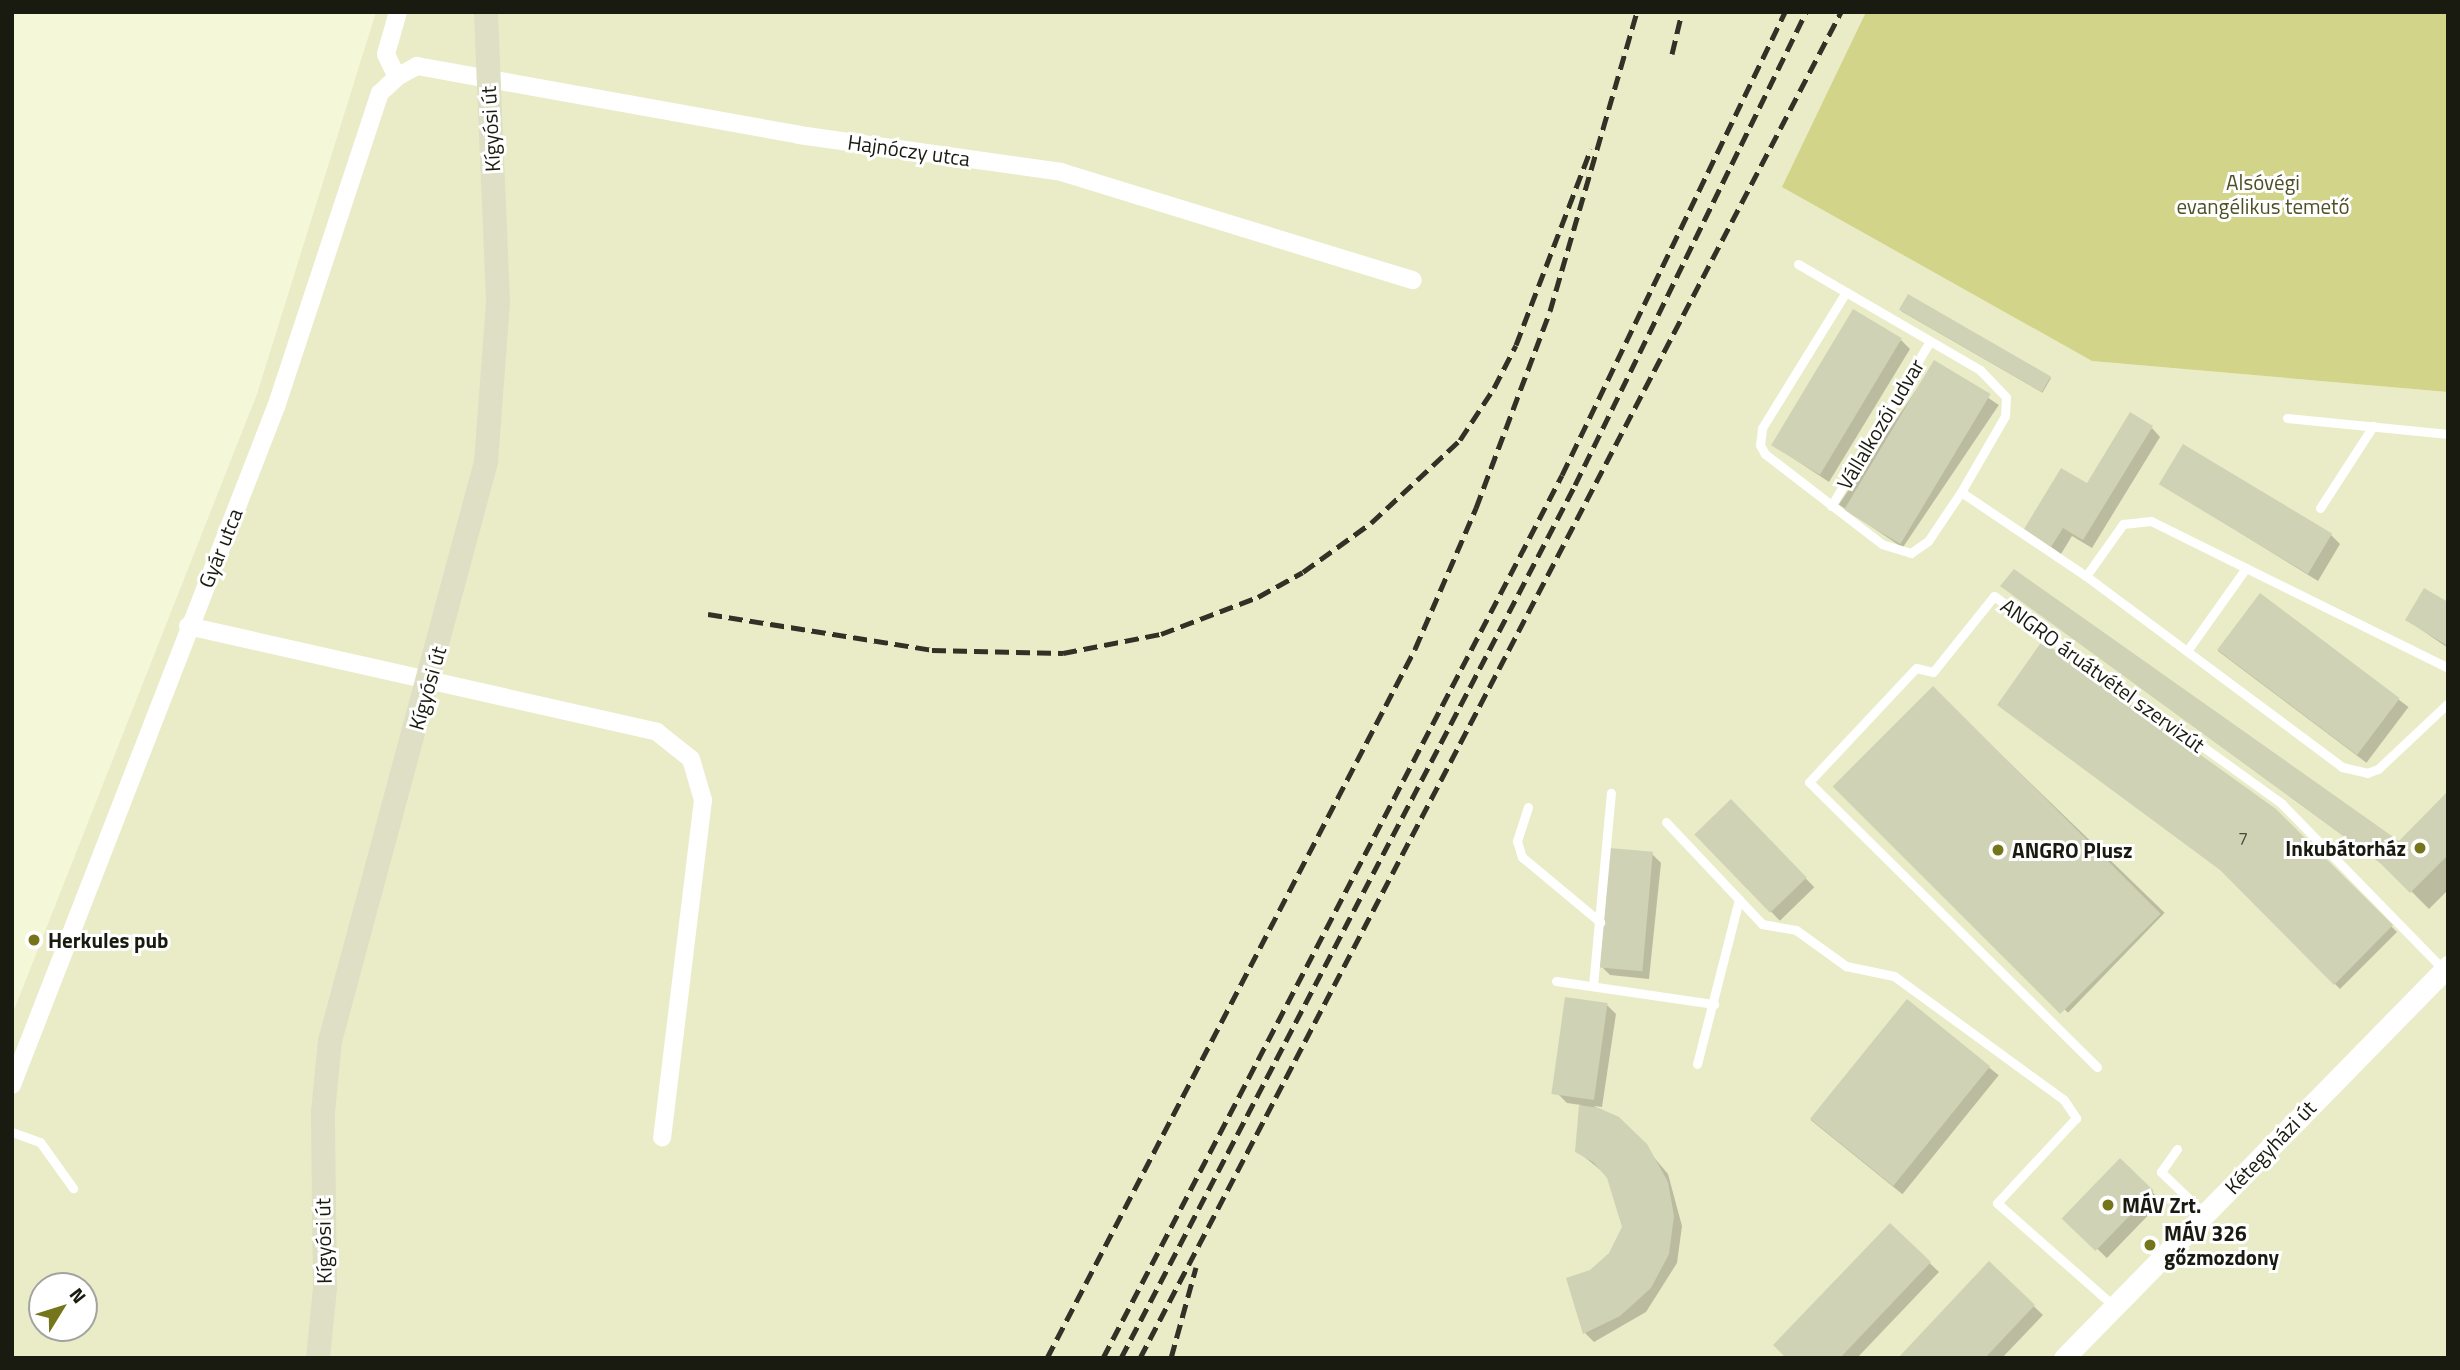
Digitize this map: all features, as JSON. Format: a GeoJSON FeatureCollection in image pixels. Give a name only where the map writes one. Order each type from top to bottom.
{"type":"FeatureCollection","features":[{"type":"Feature","properties":{"kind":"main road","name":"Kígyósi út"},"geometry":{"type":"LineString","coordinates":[[318,1358],[325,1289],[323,1112],[330,1041],[347,963],[430,681],[486,462],[494,387],[498,301],[486,12]]}},
{"type":"Feature","properties":{"kind":"street"},"geometry":{"type":"LineString","coordinates":[[397,77],[386,54],[398,12]]}},
{"type":"Feature","properties":{"kind":"street","name":"Hajnóczy utca"},"geometry":{"type":"LineString","coordinates":[[397,77],[417,66],[799,135],[1061,172],[1413,280]]}},
{"type":"Feature","properties":{"kind":"street","name":"Gyár utca"},"geometry":{"type":"LineString","coordinates":[[12,1085],[188,626],[276,407],[380,93],[397,77]]}},
{"type":"Feature","properties":{"kind":"street"},"geometry":{"type":"LineString","coordinates":[[188,626],[657,732],[691,759],[703,800],[662,1138]]}},
{"type":"Feature","properties":{"kind":"street","name":"Kétegyházi út"},"geometry":{"type":"LineString","coordinates":[[2064,1358],[2446,968]]}},
{"type":"Feature","properties":{"kind":"lane"},"geometry":{"type":"LineString","coordinates":[[1798,264],[1980,370],[2006,397],[2005,416],[1961,492],[1928,541],[1911,553],[1882,544],[1831,506],[1765,454],[1760,436],[1846,292]]}},
{"type":"Feature","properties":{"kind":"lane","name":"Vállalkozói udvar"},"geometry":{"type":"LineString","coordinates":[[1831,506],[1930,341]]}},
{"type":"Feature","properties":{"kind":"lane"},"geometry":{"type":"LineString","coordinates":[[2287,418],[2448,434]]}},
{"type":"Feature","properties":{"kind":"lane"},"geometry":{"type":"LineString","coordinates":[[2320,508],[2373,426]]}},
{"type":"Feature","properties":{"kind":"lane"},"geometry":{"type":"LineString","coordinates":[[1961,492],[2086,576],[2354,772],[2378,769],[2448,704]]}},
{"type":"Feature","properties":{"kind":"lane"},"geometry":{"type":"LineString","coordinates":[[2086,576],[2123,524],[2140,518],[2448,668]]}},
{"type":"Feature","properties":{"kind":"lane"},"geometry":{"type":"LineString","coordinates":[[2187,651],[2246,568]]}},
{"type":"Feature","properties":{"kind":"lane","name":"ANGRO áruátvétel szervizút"},"geometry":{"type":"LineString","coordinates":[[2097,1068],[1810,782],[1916,668],[1933,672],[1994,596],[2282,804],[2446,968]]}},
{"type":"Feature","properties":{"kind":"lane"},"geometry":{"type":"LineString","coordinates":[[1593,986],[1611,793]]}},
{"type":"Feature","properties":{"kind":"lane"},"geometry":{"type":"LineString","coordinates":[[1528,807],[1517,841],[1522,857],[1600,922]]}},
{"type":"Feature","properties":{"kind":"lane"},"geometry":{"type":"LineString","coordinates":[[1666,821],[1762,924],[1796,930],[1846,966],[1894,976],[2064,1100],[2076,1118],[1997,1203],[2114,1307]]}},
{"type":"Feature","properties":{"kind":"lane"},"geometry":{"type":"LineString","coordinates":[[1697,1064],[1740,900]]}},
{"type":"Feature","properties":{"kind":"lane"},"geometry":{"type":"LineString","coordinates":[[1556,981],[1714,1004]]}},
{"type":"Feature","properties":{"kind":"lane"},"geometry":{"type":"LineString","coordinates":[[12,1132],[40,1142],[74,1188]]}},
{"type":"Feature","properties":{"kind":"lane"},"geometry":{"type":"LineString","coordinates":[[2177,1149],[2161,1172],[2205,1214]]}},
{"type":"Feature","properties":{"kind":"shaded area"},"geometry":{"type":"Polygon","coordinates":[[[376,12],[1866,12],[1783,187],[2092,361],[2448,392],[2448,1358],[12,1358],[12,1015],[257,394],[376,12]]]}},
{"type":"Feature","properties":{"kind":"green space","name":"Alsóvégi evangélikus temető"},"geometry":{"type":"Polygon","coordinates":[[[1866,12],[2448,12],[2448,392],[2092,361],[1782,187],[1866,12]]]}},
{"type":"Feature","properties":{"kind":"building"},"geometry":{"type":"Polygon","coordinates":[[[1908,294],[2051,376],[2042,392],[1899,310],[1908,294]]]}},
{"type":"Feature","properties":{"kind":"building"},"geometry":{"type":"Polygon","coordinates":[[[1853,309],[1902,338],[1820,475],[1771,445],[1853,309]]]}},
{"type":"Feature","properties":{"kind":"building"},"geometry":{"type":"Polygon","coordinates":[[[1934,360],[1991,394],[1900,544],[1844,510],[1934,360]]]}},
{"type":"Feature","properties":{"kind":"building"},"geometry":{"type":"Polygon","coordinates":[[[2130,412],[2153,426],[2083,540],[2063,528],[2051,547],[2024,529],[2061,468],[2087,483],[2130,412]]]}},
{"type":"Feature","properties":{"kind":"building"},"geometry":{"type":"Polygon","coordinates":[[[2183,444],[2332,534],[2308,574],[2159,484],[2183,444]]]}},
{"type":"Feature","properties":{"kind":"building"},"geometry":{"type":"Polygon","coordinates":[[[2014,569],[2399,841],[2448,791],[2448,855],[2410,893],[2378,861],[2000,586],[2014,569]]]}},
{"type":"Feature","properties":{"kind":"building"},"geometry":{"type":"Polygon","coordinates":[[[2424,588],[2448,602],[2448,646],[2405,620],[2424,588]]]}},
{"type":"Feature","properties":{"kind":"building"},"geometry":{"type":"Polygon","coordinates":[[[2260,593],[2400,698],[2357,755],[2217,650],[2260,593]]]}},
{"type":"Feature","properties":{"kind":"building"},"geometry":{"type":"Polygon","coordinates":[[[2042,641],[2276,809],[2393,925],[2334,985],[2220,870],[1997,705],[2042,641]]]}},
{"type":"Feature","properties":{"kind":"building","name":"ANGRO Plusz"},"geometry":{"type":"Polygon","coordinates":[[[1933,686],[2161,914],[2060,1014],[1833,786],[1933,686]]]}},
{"type":"Feature","properties":{"kind":"building"},"geometry":{"type":"Polygon","coordinates":[[[1731,799],[1807,877],[1770,913],[1694,834],[1731,799]]]}},
{"type":"Feature","properties":{"kind":"building"},"geometry":{"type":"Polygon","coordinates":[[[1610,848],[1653,852],[1642,971],[1600,968],[1610,848]]]}},
{"type":"Feature","properties":{"kind":"building"},"geometry":{"type":"Polygon","coordinates":[[[1565,997],[1608,1003],[1594,1100],[1551,1094],[1565,997]]]}},
{"type":"Feature","properties":{"kind":"building"},"geometry":{"type":"Polygon","coordinates":[[[1907,999],[1990,1066],[1893,1186],[1810,1119],[1907,999]]]}},
{"type":"Feature","properties":{"kind":"building"},"geometry":{"type":"Polygon","coordinates":[[[1579,1105],[1599,1108],[1619,1117],[1647,1144],[1668,1182],[1674,1216],[1669,1254],[1651,1288],[1620,1316],[1583,1334],[1566,1278],[1590,1270],[1609,1253],[1622,1227],[1607,1178],[1593,1162],[1575,1152],[1579,1105]]]}},
{"type":"Feature","properties":{"kind":"building","name":"MÁV Zrt."},"geometry":{"type":"Polygon","coordinates":[[[2120,1158],[2154,1191],[2095,1251],[2062,1218],[2120,1158]]]}},
{"type":"Feature","properties":{"kind":"building"},"geometry":{"type":"Polygon","coordinates":[[[1890,1223],[1931,1262],[1840,1358],[1786,1358],[1773,1345],[1890,1223]]]}},
{"type":"Feature","properties":{"kind":"building"},"geometry":{"type":"Polygon","coordinates":[[[1989,1261],[2035,1305],[1985,1358],[1898,1358],[1989,1261]]]}},
{"type":"Feature","properties":{"kind":"railway"},"geometry":{"type":"LineString","coordinates":[[1047,1358],[1415,649],[1476,508],[1550,311],[1637,12]]}},
{"type":"Feature","properties":{"kind":"railway"},"geometry":{"type":"LineString","coordinates":[[1672,54],[1682,12]]}},
{"type":"Feature","properties":{"kind":"railway"},"geometry":{"type":"LineString","coordinates":[[1103,1358],[1562,475],[1785,12]]}},
{"type":"Feature","properties":{"kind":"railway"},"geometry":{"type":"LineString","coordinates":[[1121,1358],[1575,485],[1806,12]]}},
{"type":"Feature","properties":{"kind":"railway"},"geometry":{"type":"LineString","coordinates":[[1140,1358],[1841,12]]}},
{"type":"Feature","properties":{"kind":"railway"},"geometry":{"type":"LineString","coordinates":[[708,614],[932,650],[1063,653],[1161,634],[1258,597],[1303,572],[1371,523],[1460,440],[1494,388],[1516,345],[1591,149]]}},
{"type":"Feature","properties":{"kind":"railway"},"geometry":{"type":"LineString","coordinates":[[1171,1358],[1196,1267]]}},
{"type":"Feature","properties":{"kind":"place","name":"Inkubátorház"},"geometry":{"type":"Point","coordinates":[2420,848]}},
{"type":"Feature","properties":{"kind":"place","name":"ANGRO Plusz"},"geometry":{"type":"Point","coordinates":[1998,850]}},
{"type":"Feature","properties":{"kind":"place","name":"Herkules pub"},"geometry":{"type":"Point","coordinates":[34,940]}},
{"type":"Feature","properties":{"kind":"place","name":"MÁV Zrt."},"geometry":{"type":"Point","coordinates":[2108,1205]}},
{"type":"Feature","properties":{"kind":"place","name":"MÁV 326 gőzmozdony"},"geometry":{"type":"Point","coordinates":[2150,1245]}}]}
